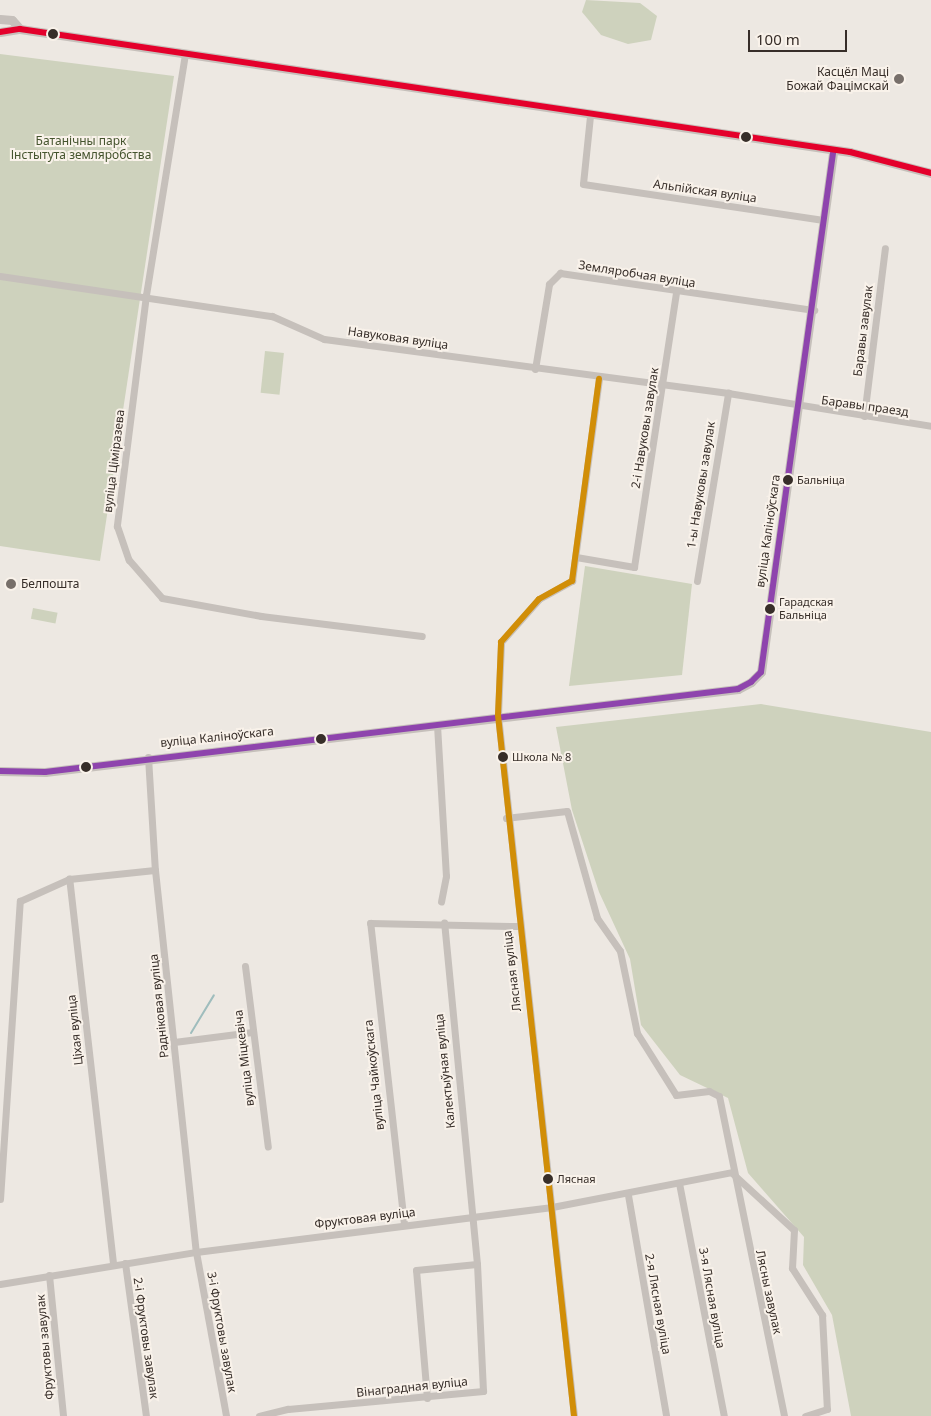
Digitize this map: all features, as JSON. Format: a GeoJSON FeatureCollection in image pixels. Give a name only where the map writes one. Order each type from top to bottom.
{"type":"FeatureCollection","features":[{"type":"Feature","properties":{"kind":"street"},"geometry":{"type":"LineString","coordinates":[[0,19],[12,20],[20,29]]}},
{"type":"Feature","properties":{"kind":"street"},"geometry":{"type":"LineString","coordinates":[[0,32],[20,29],[833,153],[850,152],[931,173]]}},
{"type":"Feature","properties":{"kind":"street","name":"вуліца Ціміразева"},"geometry":{"type":"LineString","coordinates":[[185,54],[146,295],[118,526],[129,560],[162,598],[261,616],[422,636]]}},
{"type":"Feature","properties":{"kind":"street","name":"Альпійская вуліца"},"geometry":{"type":"LineString","coordinates":[[590,116],[583,184],[823,220]]}},
{"type":"Feature","properties":{"kind":"street","name":"вуліца Каліноўскага"},"geometry":{"type":"LineString","coordinates":[[0,771],[45,772],[148,757],[437,725],[738,688],[751,682],[760,672],[796,406],[814,310],[823,220],[833,153]]}},
{"type":"Feature","properties":{"kind":"street","name":"Баравы завулак"},"geometry":{"type":"LineString","coordinates":[[864,416],[885,248]]}},
{"type":"Feature","properties":{"kind":"street","name":"Земляробчая вуліца"},"geometry":{"type":"LineString","coordinates":[[535,369],[553,276],[560,273],[676,292],[814,310]]}},
{"type":"Feature","properties":{"kind":"street","name":"Навуковая вуліца"},"geometry":{"type":"LineString","coordinates":[[0,276],[146,295],[272,316],[324,339],[599,379],[728,393],[796,406]]}},
{"type":"Feature","properties":{"kind":"street","name":"2-і Навуковы завулак"},"geometry":{"type":"LineString","coordinates":[[576,557],[634,567],[676,292]]}},
{"type":"Feature","properties":{"kind":"street"},"geometry":{"type":"LineString","coordinates":[[576,557],[599,379]]}},
{"type":"Feature","properties":{"kind":"street","name":"1-ы Навуковы завулак"},"geometry":{"type":"LineString","coordinates":[[697,581],[728,393]]}},
{"type":"Feature","properties":{"kind":"street","name":"Баравы праезд"},"geometry":{"type":"LineString","coordinates":[[796,406],[931,426]]}},
{"type":"Feature","properties":{"kind":"street","name":"Лясная вуліца"},"geometry":{"type":"LineString","coordinates":[[574,1416],[552,1207],[506,818],[498,716],[500,642],[539,599],[572,581],[576,557]]}},
{"type":"Feature","properties":{"kind":"street"},"geometry":{"type":"LineString","coordinates":[[437,725],[446,876],[441,902]]}},
{"type":"Feature","properties":{"kind":"street","name":"Радніковая вуліца"},"geometry":{"type":"LineString","coordinates":[[148,757],[155,870],[196,1252]]}},
{"type":"Feature","properties":{"kind":"street","name":"Лясны завулак"},"geometry":{"type":"LineString","coordinates":[[506,818],[567,811],[597,918],[620,951],[637,1032],[676,1095],[709,1091],[719,1096],[732,1172],[784,1416]]}},
{"type":"Feature","properties":{"kind":"street"},"geometry":{"type":"LineString","coordinates":[[0,1199],[20,901],[70,879],[155,870]]}},
{"type":"Feature","properties":{"kind":"street","name":"Ціхая вуліца"},"geometry":{"type":"LineString","coordinates":[[70,879],[114,1264]]}},
{"type":"Feature","properties":{"kind":"street","name":"вуліца Чайкоўскага"},"geometry":{"type":"LineString","coordinates":[[404,1224],[370,923],[444,923]]}},
{"type":"Feature","properties":{"kind":"street"},"geometry":{"type":"LineString","coordinates":[[444,923],[518,926]]}},
{"type":"Feature","properties":{"kind":"street","name":"Калектыўная вуліца"},"geometry":{"type":"LineString","coordinates":[[444,923],[473,1217]]}},
{"type":"Feature","properties":{"kind":"street","name":"вуліца Міцкевіча"},"geometry":{"type":"LineString","coordinates":[[245,966],[268,1147]]}},
{"type":"Feature","properties":{"kind":"street"},"geometry":{"type":"LineString","coordinates":[[174,1042],[252,1032]]}},
{"type":"Feature","properties":{"kind":"street"},"geometry":{"type":"LineString","coordinates":[[732,1172],[794,1230],[792,1268],[822,1315],[827,1409],[806,1416]]}},
{"type":"Feature","properties":{"kind":"street","name":"Фруктовая вуліца"},"geometry":{"type":"LineString","coordinates":[[0,1284],[196,1252],[404,1224],[552,1207],[628,1195],[732,1172]]}},
{"type":"Feature","properties":{"kind":"street","name":"3-я Лясная вуліца"},"geometry":{"type":"LineString","coordinates":[[679,1183],[724,1416]]}},
{"type":"Feature","properties":{"kind":"street","name":"2-я Лясная вуліца"},"geometry":{"type":"LineString","coordinates":[[628,1195],[666,1416]]}},
{"type":"Feature","properties":{"kind":"street","name":"Вінаградная вуліца"},"geometry":{"type":"LineString","coordinates":[[259,1416],[288,1409],[427,1398],[483,1391],[473,1217]]}},
{"type":"Feature","properties":{"kind":"street","name":"3-і Фруктовы завулак"},"geometry":{"type":"LineString","coordinates":[[196,1252],[226,1416]]}},
{"type":"Feature","properties":{"kind":"street","name":"2-і Фруктовы завулак"},"geometry":{"type":"LineString","coordinates":[[125,1263],[146,1416]]}},
{"type":"Feature","properties":{"kind":"street"},"geometry":{"type":"LineString","coordinates":[[427,1398],[416,1270],[477,1264]]}},
{"type":"Feature","properties":{"kind":"street","name":"Фруктовы завулак"},"geometry":{"type":"LineString","coordinates":[[49,1275],[63,1416]]}},
{"type":"Feature","properties":{"kind":"green space"},"geometry":{"type":"Polygon","coordinates":[[[586,0],[640,3],[657,16],[651,40],[628,44],[601,35],[582,12],[586,0]]]}},
{"type":"Feature","properties":{"kind":"green space","name":"Батанічны парк Інстытута земляробства"},"geometry":{"type":"Polygon","coordinates":[[[0,54],[174,76],[100,561],[0,546],[0,54]]]}},
{"type":"Feature","properties":{"kind":"green space"},"geometry":{"type":"Polygon","coordinates":[[[265,351],[284,353],[280,395],[261,393],[265,351]]]}},
{"type":"Feature","properties":{"kind":"green space"},"geometry":{"type":"Polygon","coordinates":[[[585,566],[692,584],[682,675],[569,686],[585,566]]]}},
{"type":"Feature","properties":{"kind":"green space"},"geometry":{"type":"Polygon","coordinates":[[[33,608],[58,613],[55,624],[31,619],[33,608]]]}},
{"type":"Feature","properties":{"kind":"green space"},"geometry":{"type":"Polygon","coordinates":[[[761,704],[931,732],[931,1416],[851,1416],[832,1315],[803,1265],[804,1237],[748,1173],[728,1098],[680,1075],[641,1025],[630,959],[599,892],[572,810],[556,727],[761,704]]]}},
{"type":"Feature","properties":{"kind":"waterway"},"geometry":{"type":"LineString","coordinates":[[191,1033],[214,995]]}},
{"type":"Feature","properties":{"kind":"transit line"},"geometry":{"type":"LineString","coordinates":[[0,32],[20,29],[850,152],[931,173]]}},
{"type":"Feature","properties":{"kind":"transit line"},"geometry":{"type":"LineString","coordinates":[[0,771],[45,772],[738,689],[751,682],[761,672],[833,153]]}},
{"type":"Feature","properties":{"kind":"transit line"},"geometry":{"type":"LineString","coordinates":[[574,1416],[498,715],[501,642],[539,599],[572,581],[599,379]]}},
{"type":"Feature","properties":{"kind":"place","name":"Касцёл Маці Божай Фацімскай"},"geometry":{"type":"Point","coordinates":[899,79]}},
{"type":"Feature","properties":{"kind":"place","name":"Бальніца"},"geometry":{"type":"Point","coordinates":[788,480]}},
{"type":"Feature","properties":{"kind":"place","name":"Белпошта"},"geometry":{"type":"Point","coordinates":[11,584]}},
{"type":"Feature","properties":{"kind":"place","name":"Гарадская Бальніца"},"geometry":{"type":"Point","coordinates":[770,609]}},
{"type":"Feature","properties":{"kind":"place","name":"Школа № 8"},"geometry":{"type":"Point","coordinates":[503,757]}},
{"type":"Feature","properties":{"kind":"place","name":"Лясная"},"geometry":{"type":"Point","coordinates":[548,1179]}}]}
